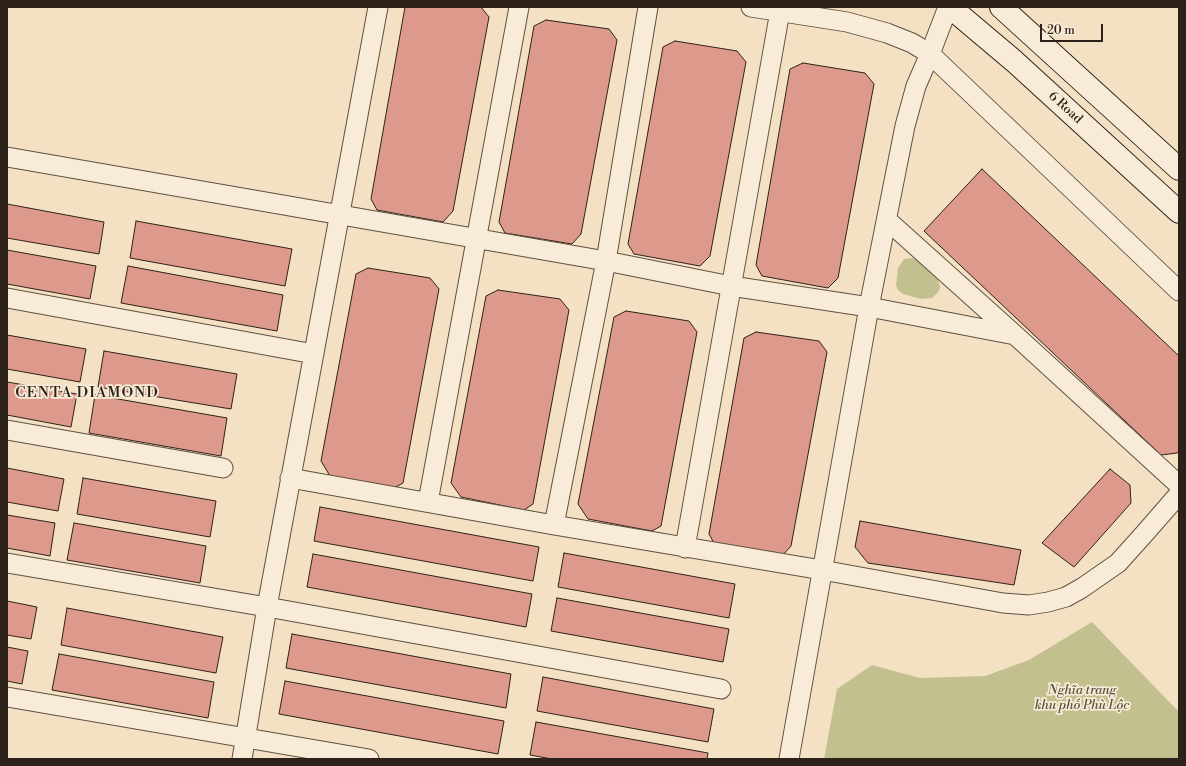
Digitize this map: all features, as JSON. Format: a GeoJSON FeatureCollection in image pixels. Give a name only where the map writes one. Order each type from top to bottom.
{"type":"FeatureCollection","features":[{"type":"Feature","properties":{"kind":"main road","name":"6 Road"},"geometry":{"type":"LineString","coordinates":[[949,7],[1014,61],[1179,212]]}},
{"type":"Feature","properties":{"kind":"main road"},"geometry":{"type":"LineString","coordinates":[[1001,7],[1179,169]]}},
{"type":"Feature","properties":{"kind":"street"},"geometry":{"type":"LineString","coordinates":[[242,759],[266,607],[378,7]]}},
{"type":"Feature","properties":{"kind":"street"},"geometry":{"type":"LineString","coordinates":[[428,502],[519,7]]}},
{"type":"Feature","properties":{"kind":"street"},"geometry":{"type":"LineString","coordinates":[[554,526],[606,261],[648,7]]}},
{"type":"Feature","properties":{"kind":"street"},"geometry":{"type":"LineString","coordinates":[[751,7],[847,22],[887,33],[912,43],[930,54],[1179,291]]}},
{"type":"Feature","properties":{"kind":"street"},"geometry":{"type":"LineString","coordinates":[[789,759],[869,307],[905,126],[916,86],[949,7]]}},
{"type":"Feature","properties":{"kind":"street"},"geometry":{"type":"LineString","coordinates":[[685,548],[780,11]]}},
{"type":"Feature","properties":{"kind":"street"},"geometry":{"type":"LineString","coordinates":[[7,157],[606,261],[731,286],[869,307],[1016,335]]}},
{"type":"Feature","properties":{"kind":"street"},"geometry":{"type":"LineString","coordinates":[[887,220],[1016,335],[1179,485]]}},
{"type":"Feature","properties":{"kind":"street"},"geometry":{"type":"LineString","coordinates":[[7,298],[314,354]]}},
{"type":"Feature","properties":{"kind":"street"},"geometry":{"type":"LineString","coordinates":[[7,430],[223,468]]}},
{"type":"Feature","properties":{"kind":"street"},"geometry":{"type":"LineString","coordinates":[[290,478],[554,526],[822,570],[1003,602],[1029,605],[1066,597],[1082,588],[1118,563],[1179,494]]}},
{"type":"Feature","properties":{"kind":"street"},"geometry":{"type":"LineString","coordinates":[[7,563],[266,607],[721,689]]}},
{"type":"Feature","properties":{"kind":"street"},"geometry":{"type":"LineString","coordinates":[[7,697],[369,759]]}},
{"type":"Feature","properties":{"kind":"green space"},"geometry":{"type":"Polygon","coordinates":[[[904,259],[918,259],[937,276],[940,287],[939,291],[932,298],[921,299],[903,294],[898,290],[896,285],[898,268],[904,259]]]}},
{"type":"Feature","properties":{"kind":"green space","name":"Nghĩa trang khu phố Phù Lộc"},"geometry":{"type":"Polygon","coordinates":[[[1092,622],[1179,712],[1179,759],[824,759],[837,689],[872,665],[920,678],[985,676],[1029,660],[1092,622]]]}},
{"type":"Feature","properties":{"kind":"building"},"geometry":{"type":"Polygon","coordinates":[[[405,7],[481,7],[489,17],[453,211],[443,222],[377,210],[371,199],[405,7]]]}},
{"type":"Feature","properties":{"kind":"building"},"geometry":{"type":"Polygon","coordinates":[[[546,20],[609,29],[617,40],[581,234],[572,244],[505,233],[499,222],[534,26],[546,20]]]}},
{"type":"Feature","properties":{"kind":"building"},"geometry":{"type":"Polygon","coordinates":[[[675,41],[737,51],[746,62],[710,256],[700,266],[634,254],[628,244],[663,47],[675,41]]]}},
{"type":"Feature","properties":{"kind":"building"},"geometry":{"type":"Polygon","coordinates":[[[803,63],[865,73],[874,84],[838,278],[828,288],[762,276],[756,265],[790,69],[803,63]]]}},
{"type":"Feature","properties":{"kind":"building"},"geometry":{"type":"Polygon","coordinates":[[[982,169],[1179,356],[1179,451],[1177,453],[1161,455],[924,231],[982,169]]]}},
{"type":"Feature","properties":{"kind":"building"},"geometry":{"type":"Polygon","coordinates":[[[7,204],[104,222],[99,254],[7,238],[7,204]]]}},
{"type":"Feature","properties":{"kind":"building"},"geometry":{"type":"Polygon","coordinates":[[[136,221],[292,249],[285,286],[130,258],[136,221]]]}},
{"type":"Feature","properties":{"kind":"building"},"geometry":{"type":"Polygon","coordinates":[[[7,250],[96,266],[90,299],[7,284],[7,250]]]}},
{"type":"Feature","properties":{"kind":"building"},"geometry":{"type":"Polygon","coordinates":[[[128,266],[283,295],[277,331],[121,303],[128,266]]]}},
{"type":"Feature","properties":{"kind":"building"},"geometry":{"type":"Polygon","coordinates":[[[368,268],[430,278],[439,289],[403,483],[394,488],[330,476],[321,461],[356,274],[368,268]]]}},
{"type":"Feature","properties":{"kind":"building"},"geometry":{"type":"Polygon","coordinates":[[[498,290],[560,299],[569,310],[533,504],[524,510],[461,497],[451,483],[486,296],[498,290]]]}},
{"type":"Feature","properties":{"kind":"building"},"geometry":{"type":"Polygon","coordinates":[[[626,311],[689,321],[697,332],[661,526],[652,531],[588,519],[578,504],[614,317],[626,311]]]}},
{"type":"Feature","properties":{"kind":"building"},"geometry":{"type":"Polygon","coordinates":[[[756,332],[819,341],[827,352],[791,546],[781,557],[715,545],[709,534],[744,338],[756,332]]]}},
{"type":"Feature","properties":{"kind":"building"},"geometry":{"type":"Polygon","coordinates":[[[7,335],[86,349],[80,382],[7,369],[7,335]]]}},
{"type":"Feature","properties":{"kind":"building"},"geometry":{"type":"Polygon","coordinates":[[[104,351],[237,374],[231,409],[98,387],[104,351]]]}},
{"type":"Feature","properties":{"kind":"building"},"geometry":{"type":"Polygon","coordinates":[[[7,382],[77,394],[71,427],[7,415],[7,382]]]}},
{"type":"Feature","properties":{"kind":"building"},"geometry":{"type":"Polygon","coordinates":[[[95,395],[227,418],[221,456],[89,433],[95,395]]]}},
{"type":"Feature","properties":{"kind":"building"},"geometry":{"type":"Polygon","coordinates":[[[7,468],[64,479],[58,511],[7,502],[7,468]]]}},
{"type":"Feature","properties":{"kind":"building"},"geometry":{"type":"Polygon","coordinates":[[[1110,469],[1130,485],[1131,503],[1074,567],[1042,543],[1110,469]]]}},
{"type":"Feature","properties":{"kind":"building"},"geometry":{"type":"Polygon","coordinates":[[[83,478],[216,501],[210,537],[77,514],[83,478]]]}},
{"type":"Feature","properties":{"kind":"building"},"geometry":{"type":"Polygon","coordinates":[[[320,507],[539,547],[533,581],[314,541],[320,507]]]}},
{"type":"Feature","properties":{"kind":"building"},"geometry":{"type":"Polygon","coordinates":[[[7,515],[55,523],[50,556],[7,548],[7,515]]]}},
{"type":"Feature","properties":{"kind":"building"},"geometry":{"type":"Polygon","coordinates":[[[860,521],[1021,550],[1014,585],[868,563],[855,547],[860,521]]]}},
{"type":"Feature","properties":{"kind":"building"},"geometry":{"type":"Polygon","coordinates":[[[74,523],[206,546],[200,583],[67,560],[74,523]]]}},
{"type":"Feature","properties":{"kind":"building"},"geometry":{"type":"Polygon","coordinates":[[[564,553],[735,584],[729,618],[558,587],[564,553]]]}},
{"type":"Feature","properties":{"kind":"building"},"geometry":{"type":"Polygon","coordinates":[[[313,554],[532,594],[526,627],[307,587],[313,554]]]}},
{"type":"Feature","properties":{"kind":"building"},"geometry":{"type":"Polygon","coordinates":[[[557,598],[729,629],[723,662],[551,631],[557,598]]]}},
{"type":"Feature","properties":{"kind":"building"},"geometry":{"type":"Polygon","coordinates":[[[7,601],[37,607],[31,639],[7,635],[7,601]]]}},
{"type":"Feature","properties":{"kind":"building"},"geometry":{"type":"Polygon","coordinates":[[[67,608],[223,637],[216,673],[61,645],[67,608]]]}},
{"type":"Feature","properties":{"kind":"building"},"geometry":{"type":"Polygon","coordinates":[[[292,634],[511,674],[506,708],[286,668],[292,634]]]}},
{"type":"Feature","properties":{"kind":"building"},"geometry":{"type":"Polygon","coordinates":[[[7,647],[28,651],[22,684],[7,681],[7,647]]]}},
{"type":"Feature","properties":{"kind":"building"},"geometry":{"type":"Polygon","coordinates":[[[59,654],[214,682],[208,718],[52,690],[59,654]]]}},
{"type":"Feature","properties":{"kind":"building"},"geometry":{"type":"Polygon","coordinates":[[[543,677],[714,709],[708,742],[537,711],[543,677]]]}},
{"type":"Feature","properties":{"kind":"building"},"geometry":{"type":"Polygon","coordinates":[[[285,681],[504,721],[498,754],[279,714],[285,681]]]}},
{"type":"Feature","properties":{"kind":"building"},"geometry":{"type":"Polygon","coordinates":[[[536,722],[708,753],[707,759],[552,759],[530,755],[536,722]]]}},
{"type":"Feature","properties":{"kind":"district","name":"CENTA DIAMOND"},"geometry":{"type":"Point","coordinates":[87,393]}}]}
